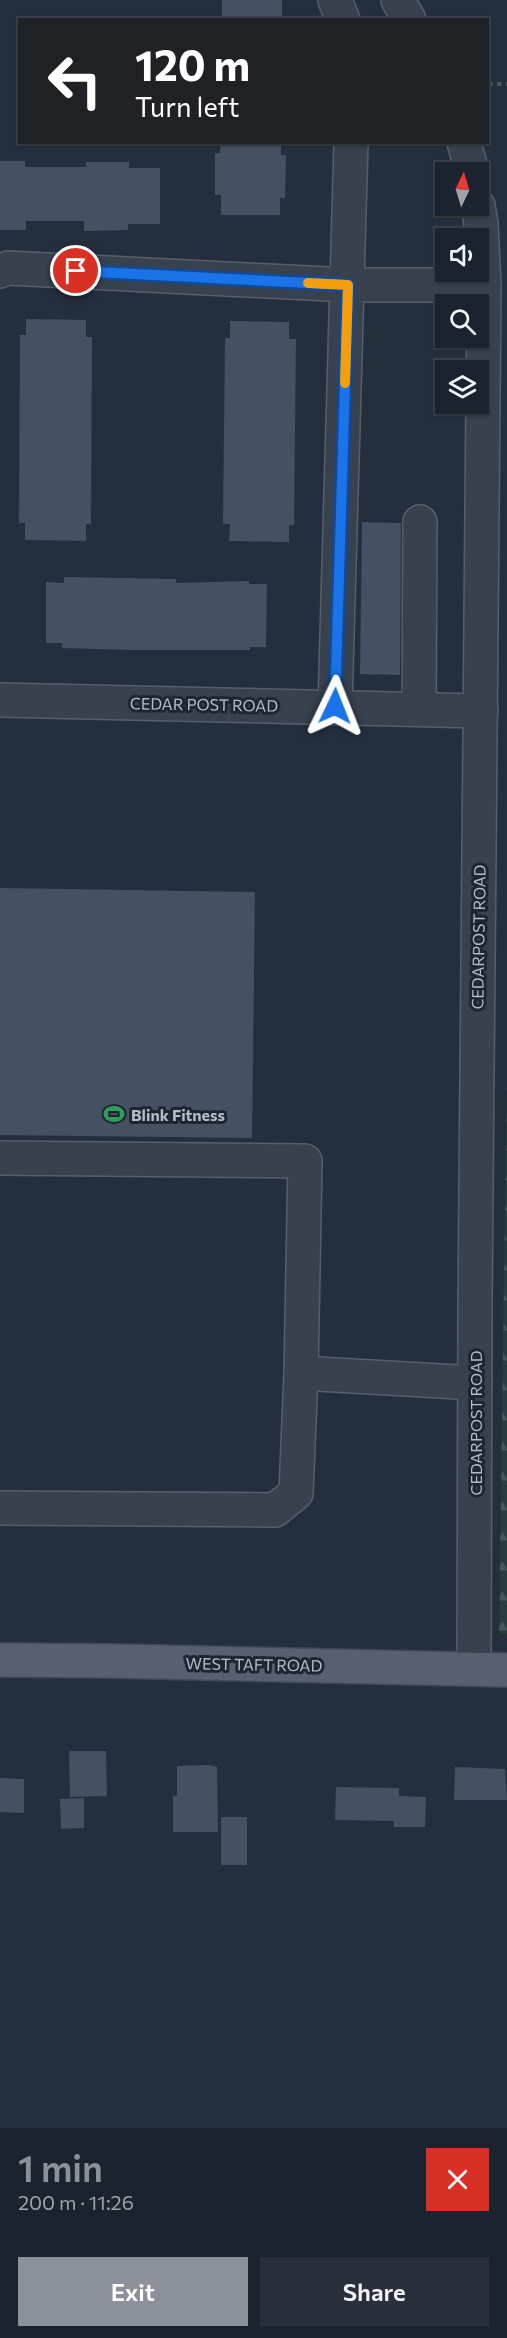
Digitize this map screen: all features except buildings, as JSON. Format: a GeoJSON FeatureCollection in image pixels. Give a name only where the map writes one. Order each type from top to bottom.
{"type":"FeatureCollection","features":[{"type":"Feature","properties":{"kind":"main road","name":"WEST TAFT ROAD"},"geometry":{"type":"LineString","coordinates":[[0,1660],[114,1660],[507,1670]]}},
{"type":"Feature","properties":{"kind":"street"},"geometry":{"type":"LineString","coordinates":[[335,0],[342,18]]}},
{"type":"Feature","properties":{"kind":"street"},"geometry":{"type":"LineString","coordinates":[[398,0],[408,18]]}},
{"type":"Feature","properties":{"kind":"street"},"geometry":{"type":"LineString","coordinates":[[335,706],[351,144]]}},
{"type":"Feature","properties":{"kind":"street"},"geometry":{"type":"LineString","coordinates":[[465,144],[469,162]]}},
{"type":"Feature","properties":{"kind":"street","name":"CEDARPOST ROAD"},"geometry":{"type":"LineString","coordinates":[[474,1670],[481,711],[494,584],[480,216]]}},
{"type":"Feature","properties":{"kind":"street"},"geometry":{"type":"LineString","coordinates":[[0,271],[8,268],[348,285],[484,285]]}},
{"type":"Feature","properties":{"kind":"street"},"geometry":{"type":"LineString","coordinates":[[419,709],[420,522]]}},
{"type":"Feature","properties":{"kind":"street","name":"CEDAR POST ROAD"},"geometry":{"type":"LineString","coordinates":[[0,700],[481,711]]}},
{"type":"Feature","properties":{"kind":"street"},"geometry":{"type":"LineString","coordinates":[[0,1158],[305,1161],[296,1493],[275,1509],[0,1508]]}},
{"type":"Feature","properties":{"kind":"street"},"geometry":{"type":"LineString","coordinates":[[301,1373],[475,1383]]}},
{"type":"Feature","properties":{"kind":"path"},"geometry":{"type":"LineString","coordinates":[[489,84],[507,84]]}},
{"type":"Feature","properties":{"kind":"green space"},"geometry":{"type":"Polygon","coordinates":[[[507,1069],[507,1634],[499,1634],[507,1069]]]}},
{"type":"Feature","properties":{"kind":"slow traffic"},"geometry":{"type":"LineString","coordinates":[[308,283],[348,285],[345,383]]}},
{"type":"Feature","properties":{"kind":"place","name":"Blink Fitness"},"geometry":{"type":"Point","coordinates":[114,1114]}},
{"type":"Feature","properties":{"kind":"route"},"geometry":{"type":"LineString","coordinates":[[76,271],[348,285],[335,706]]}}]}
